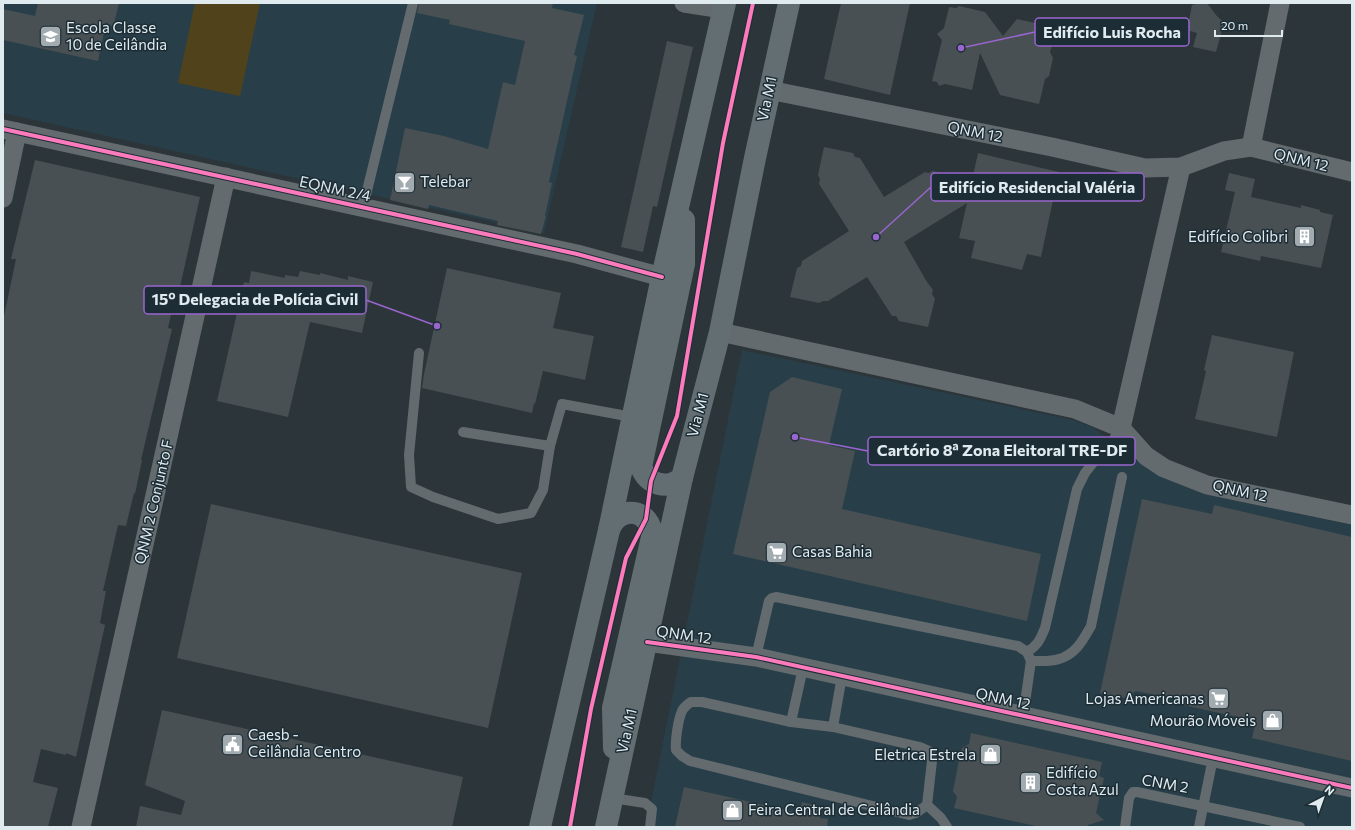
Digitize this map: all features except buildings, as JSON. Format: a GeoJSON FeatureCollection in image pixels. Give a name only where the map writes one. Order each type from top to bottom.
{"type":"FeatureCollection","features":[{"type":"Feature","properties":{"kind":"main road"},"geometry":{"type":"LineString","coordinates":[[755,158],[755,84],[773,3]]}},
{"type":"Feature","properties":{"kind":"main road","name":"Via M1"},"geometry":{"type":"LineString","coordinates":[[606,827],[613,789],[647,642],[682,478],[720,332],[769,90],[789,3]]}},
{"type":"Feature","properties":{"kind":"main road"},"geometry":{"type":"LineString","coordinates":[[540,827],[609,530],[662,277],[724,6]]}},
{"type":"Feature","properties":{"kind":"main road"},"geometry":{"type":"LineString","coordinates":[[682,478],[670,485],[657,484],[646,477],[641,467],[684,264],[685,181]]}},
{"type":"Feature","properties":{"kind":"main road"},"geometry":{"type":"LineString","coordinates":[[609,530],[612,522],[617,517],[624,513],[632,512],[639,514],[646,519],[650,524],[652,537],[614,708],[613,789]]}},
{"type":"Feature","properties":{"kind":"main road"},"geometry":{"type":"LineString","coordinates":[[548,791],[550,827]]}},
{"type":"Feature","properties":{"kind":"street"},"geometry":{"type":"LineString","coordinates":[[684,3],[724,6]]}},
{"type":"Feature","properties":{"kind":"street"},"geometry":{"type":"LineString","coordinates":[[1251,147],[1280,3]]}},
{"type":"Feature","properties":{"kind":"street","name":"QNM 12"},"geometry":{"type":"LineString","coordinates":[[769,90],[1145,168],[1181,167],[1224,151],[1251,147],[1352,172]]}},
{"type":"Feature","properties":{"kind":"street","name":"EQNM 2/4"},"geometry":{"type":"LineString","coordinates":[[10,130],[577,254],[662,277]]}},
{"type":"Feature","properties":{"kind":"street"},"geometry":{"type":"LineString","coordinates":[[3,198],[10,130]]}},
{"type":"Feature","properties":{"kind":"street"},"geometry":{"type":"LineString","coordinates":[[1121,428],[1181,167]]}},
{"type":"Feature","properties":{"kind":"street","name":"QNM 2 Conjunto F"},"geometry":{"type":"LineString","coordinates":[[81,827],[226,177]]}},
{"type":"Feature","properties":{"kind":"street","name":"QNM 12"},"geometry":{"type":"LineString","coordinates":[[720,332],[1053,403],[1075,409],[1121,428],[1146,456],[1164,468],[1207,485],[1352,515]]}},
{"type":"Feature","properties":{"kind":"street","name":"QNM 12"},"geometry":{"type":"LineString","coordinates":[[647,642],[756,657],[1352,788]]}},
{"type":"Feature","properties":{"kind":"lane"},"geometry":{"type":"LineString","coordinates":[[363,207],[413,3]]}},
{"type":"Feature","properties":{"kind":"lane"},"geometry":{"type":"LineString","coordinates":[[419,353],[409,454],[411,487],[432,497],[498,519],[531,513],[543,490],[550,446],[562,404],[632,417]]}},
{"type":"Feature","properties":{"kind":"lane"},"geometry":{"type":"LineString","coordinates":[[1029,656],[1040,641],[1045,628],[1077,489],[1085,473],[1110,445],[1121,428]]}},
{"type":"Feature","properties":{"kind":"lane"},"geometry":{"type":"LineString","coordinates":[[463,432],[550,446]]}},
{"type":"Feature","properties":{"kind":"lane"},"geometry":{"type":"LineString","coordinates":[[756,657],[769,601],[776,596],[1018,646],[1029,656],[1058,660],[1073,652],[1083,641],[1091,626],[1122,477]]}},
{"type":"Feature","properties":{"kind":"lane","name":"QNM 12"},"geometry":{"type":"LineString","coordinates":[[1023,716],[1029,656]]}},
{"type":"Feature","properties":{"kind":"lane"},"geometry":{"type":"LineString","coordinates":[[791,722],[803,668]]}},
{"type":"Feature","properties":{"kind":"lane"},"geometry":{"type":"LineString","coordinates":[[833,727],[842,676]]}},
{"type":"Feature","properties":{"kind":"lane"},"geometry":{"type":"LineString","coordinates":[[691,702],[702,702],[791,722],[833,727],[920,747],[929,751],[932,761],[927,805],[916,813],[909,815],[690,761],[676,750],[675,742],[682,711],[691,702]]}},
{"type":"Feature","properties":{"kind":"lane","name":"CNM 2"},"geometry":{"type":"LineString","coordinates":[[1199,827],[1213,758]]}},
{"type":"Feature","properties":{"kind":"lane"},"geometry":{"type":"LineString","coordinates":[[613,789],[649,805],[652,809],[650,827]]}},
{"type":"Feature","properties":{"kind":"lane","name":"CNM 2"},"geometry":{"type":"LineString","coordinates":[[1125,827],[1129,798],[1133,792],[1300,827]]}},
{"type":"Feature","properties":{"kind":"lane"},"geometry":{"type":"LineString","coordinates":[[927,805],[947,827]]}},
{"type":"Feature","properties":{"kind":"shaded area"},"geometry":{"type":"Polygon","coordinates":[[[3,3],[597,3],[544,233],[3,113],[3,3]]]}},
{"type":"Feature","properties":{"kind":"shaded area"},"geometry":{"type":"Polygon","coordinates":[[[195,3],[260,3],[240,96],[178,83],[195,3]]]}},
{"type":"Feature","properties":{"kind":"shaded area"},"geometry":{"type":"Polygon","coordinates":[[[742,350],[1073,420],[1092,427],[1150,470],[1203,494],[1352,525],[1352,827],[646,827],[742,350]]]}},
{"type":"Feature","properties":{"kind":"cycle path"},"geometry":{"type":"LineString","coordinates":[[570,827],[591,709],[626,558],[646,519],[651,481],[677,416],[723,143],[753,3]]}},
{"type":"Feature","properties":{"kind":"cycle path"},"geometry":{"type":"LineString","coordinates":[[3,129],[577,254],[662,277]]}},
{"type":"Feature","properties":{"kind":"cycle path"},"geometry":{"type":"LineString","coordinates":[[647,642],[756,657],[1352,788]]}},
{"type":"Feature","properties":{"kind":"place","name":"Escola Classe 10 de Ceilândia"},"geometry":{"type":"Point","coordinates":[51,37]}},
{"type":"Feature","properties":{"kind":"place","name":"Edifício Luis Rocha"},"geometry":{"type":"Point","coordinates":[961,48]}},
{"type":"Feature","properties":{"kind":"place","name":"Telebar"},"geometry":{"type":"Point","coordinates":[405,182]}},
{"type":"Feature","properties":{"kind":"place","name":"Edifício Residencial Valéria"},"geometry":{"type":"Point","coordinates":[876,237]}},
{"type":"Feature","properties":{"kind":"place","name":"Edifício Colibri"},"geometry":{"type":"Point","coordinates":[1304,237]}},
{"type":"Feature","properties":{"kind":"place","name":"15º Delegacia de Polícia Civil"},"geometry":{"type":"Point","coordinates":[437,326]}},
{"type":"Feature","properties":{"kind":"place","name":"Cartório 8ª Zona Eleitoral TRE-DF"},"geometry":{"type":"Point","coordinates":[795,437]}},
{"type":"Feature","properties":{"kind":"place","name":"Casas Bahia"},"geometry":{"type":"Point","coordinates":[776,552]}},
{"type":"Feature","properties":{"kind":"place","name":"Lojas Americanas"},"geometry":{"type":"Point","coordinates":[1219,699]}},
{"type":"Feature","properties":{"kind":"place","name":"Mourão Móveis"},"geometry":{"type":"Point","coordinates":[1272,721]}},
{"type":"Feature","properties":{"kind":"place","name":"Caesb - Ceilândia Centro"},"geometry":{"type":"Point","coordinates":[233,744]}},
{"type":"Feature","properties":{"kind":"place","name":"Eletrica Estrela"},"geometry":{"type":"Point","coordinates":[991,755]}},
{"type":"Feature","properties":{"kind":"place","name":"Edifício Costa Azul"},"geometry":{"type":"Point","coordinates":[1030,782]}},
{"type":"Feature","properties":{"kind":"place","name":"Feira Central de Ceilândia"},"geometry":{"type":"Point","coordinates":[732,810]}}]}
